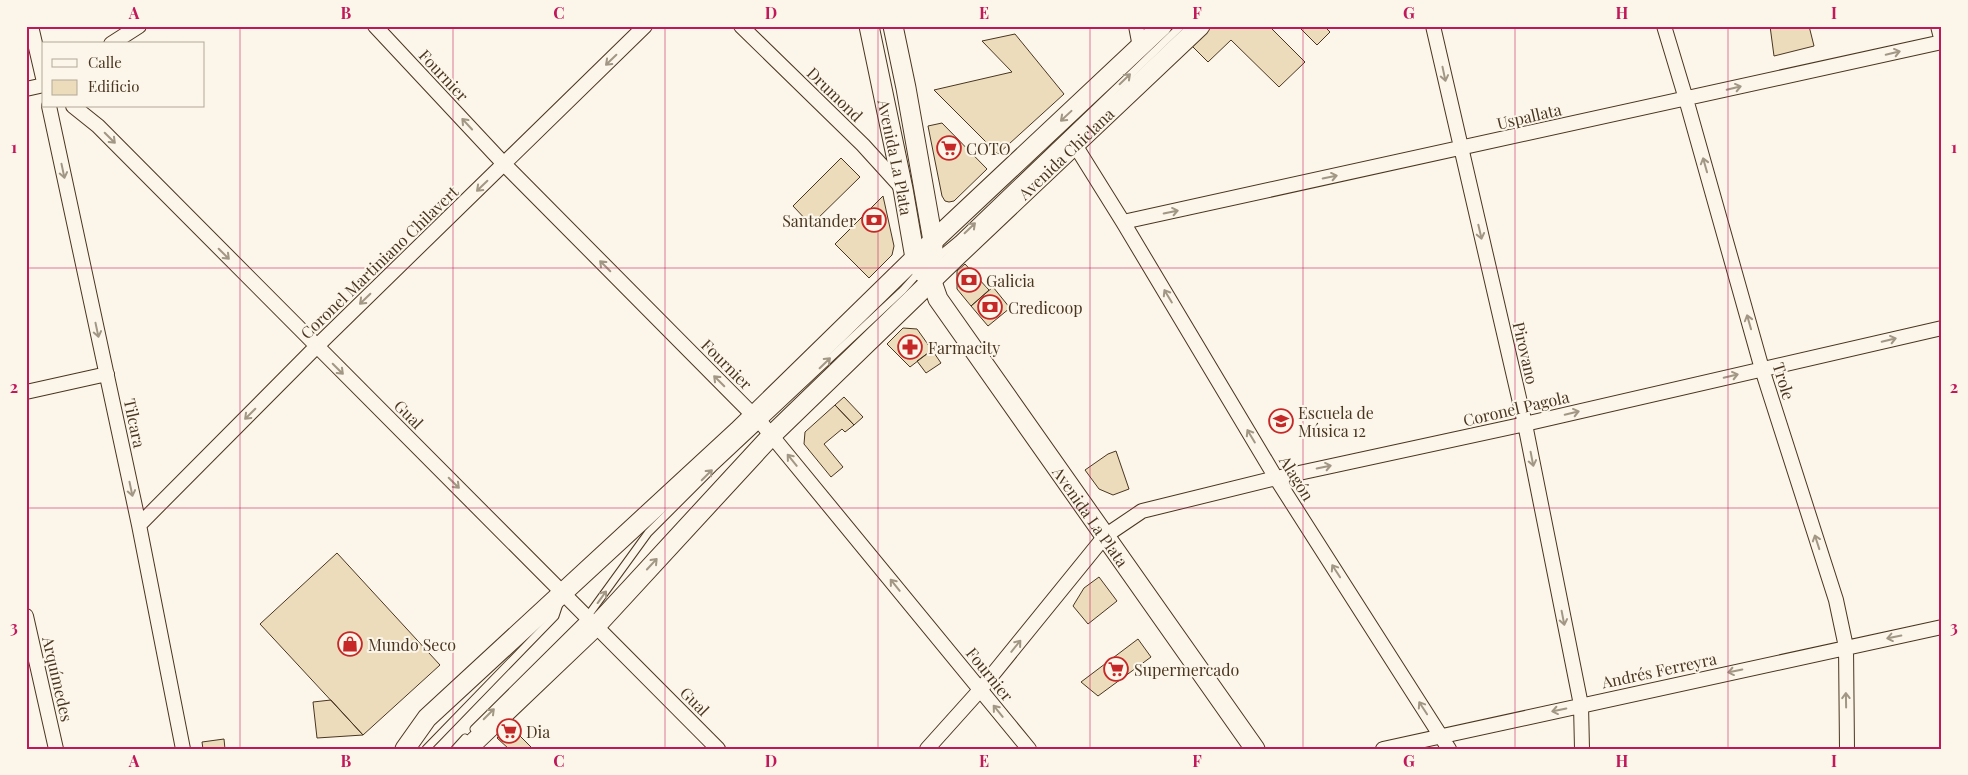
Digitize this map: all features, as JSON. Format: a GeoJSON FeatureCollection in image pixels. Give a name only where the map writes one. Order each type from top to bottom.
{"type":"FeatureCollection","features":[{"type":"Feature","properties":{"kind":"main road","name":"Avenida La Plata"},"geometry":{"type":"LineString","coordinates":[[869,26],[903,189],[925,267],[938,299],[1255,749]]}},
{"type":"Feature","properties":{"kind":"main road","name":"Avenida La Plata"},"geometry":{"type":"LineString","coordinates":[[893,26],[906,88],[932,241]]}},
{"type":"Feature","properties":{"kind":"main road","name":"Avenida Chiclana"},"geometry":{"type":"LineString","coordinates":[[925,267],[932,241],[1162,26]]}},
{"type":"Feature","properties":{"kind":"main road","name":"Avenida Chiclana"},"geometry":{"type":"LineString","coordinates":[[925,267],[1075,145],[1200,26]]}},
{"type":"Feature","properties":{"kind":"main road"},"geometry":{"type":"LineString","coordinates":[[467,749],[592,621],[762,425],[925,267]]}},
{"type":"Feature","properties":{"kind":"main road"},"geometry":{"type":"LineString","coordinates":[[405,749],[427,718],[563,592],[762,425],[925,267]]}},
{"type":"Feature","properties":{"kind":"street"},"geometry":{"type":"LineString","coordinates":[[31,26],[42,75]]}},
{"type":"Feature","properties":{"kind":"street"},"geometry":{"type":"LineString","coordinates":[[113,42],[139,26]]}},
{"type":"Feature","properties":{"kind":"street","name":"Fournier"},"geometry":{"type":"LineString","coordinates":[[375,26],[504,164],[762,425],[1029,749]]}},
{"type":"Feature","properties":{"kind":"street","name":"Coronel Martiniano Chilavert"},"geometry":{"type":"LineString","coordinates":[[139,525],[316,347],[645,26]]}},
{"type":"Feature","properties":{"kind":"street","name":"Drumond"},"geometry":{"type":"LineString","coordinates":[[741,26],[863,145],[903,189]]}},
{"type":"Feature","properties":{"kind":"street"},"geometry":{"type":"LineString","coordinates":[[1136,26],[1140,47]]}},
{"type":"Feature","properties":{"kind":"street","name":"Pirovano"},"geometry":{"type":"LineString","coordinates":[[1433,26],[1525,424],[1581,705],[1582,749]]}},
{"type":"Feature","properties":{"kind":"street","name":"Trole"},"geometry":{"type":"LineString","coordinates":[[1664,26],[1762,369],[1836,600],[1846,647],[1847,749]]}},
{"type":"Feature","properties":{"kind":"street"},"geometry":{"type":"LineString","coordinates":[[1938,26],[1942,42]]}},
{"type":"Feature","properties":{"kind":"street","name":"Uspallata"},"geometry":{"type":"LineString","coordinates":[[1123,222],[1942,42]]}},
{"type":"Feature","properties":{"kind":"street"},"geometry":{"type":"LineString","coordinates":[[26,89],[42,85]]}},
{"type":"Feature","properties":{"kind":"street","name":"Tilcara"},"geometry":{"type":"LineString","coordinates":[[49,108],[139,525],[183,749]]}},
{"type":"Feature","properties":{"kind":"street","name":"Gual"},"geometry":{"type":"LineString","coordinates":[[76,108],[98,126],[718,749]]}},
{"type":"Feature","properties":{"kind":"street","name":"Alagón"},"geometry":{"type":"LineString","coordinates":[[1075,145],[1276,478],[1450,749]]}},
{"type":"Feature","properties":{"kind":"street","name":"Coronel Pagola"},"geometry":{"type":"LineString","coordinates":[[926,749],[980,690],[1105,536],[1142,511],[1276,478],[1525,424],[1942,328]]}},
{"type":"Feature","properties":{"kind":"street"},"geometry":{"type":"LineString","coordinates":[[26,392],[107,374]]}},
{"type":"Feature","properties":{"kind":"street","name":"Arquímedes"},"geometry":{"type":"LineString","coordinates":[[26,616],[56,749]]}},
{"type":"Feature","properties":{"kind":"street","name":"Andrés Ferreyra"},"geometry":{"type":"LineString","coordinates":[[1383,749],[1440,735],[1942,627]]}},
{"type":"Feature","properties":{"kind":"lane"},"geometry":{"type":"LineString","coordinates":[[925,267],[958,240],[1181,26]]}},
{"type":"Feature","properties":{"kind":"lane"},"geometry":{"type":"LineString","coordinates":[[426,749],[555,616],[563,592]]}},
{"type":"Feature","properties":{"kind":"lane"},"geometry":{"type":"LineString","coordinates":[[455,749],[592,621]]}},
{"type":"Feature","properties":{"kind":"building"},"geometry":{"type":"Polygon","coordinates":[[[1210,26],[1269,26],[1305,62],[1279,87],[1231,40],[1208,62],[1191,45],[1210,26]]]}},
{"type":"Feature","properties":{"kind":"building"},"geometry":{"type":"Polygon","coordinates":[[[1298,26],[1324,26],[1330,32],[1317,45],[1298,26]]]}},
{"type":"Feature","properties":{"kind":"building"},"geometry":{"type":"Polygon","coordinates":[[[1770,26],[1809,26],[1814,46],[1774,56],[1770,26]]]}},
{"type":"Feature","properties":{"kind":"building"},"geometry":{"type":"Polygon","coordinates":[[[1015,34],[1064,94],[998,154],[934,90],[1012,72],[982,41],[1015,34]]]}},
{"type":"Feature","properties":{"kind":"building","name":"COTO"},"geometry":{"type":"Polygon","coordinates":[[[942,123],[987,169],[954,201],[949,202],[945,201],[942,196],[928,126],[942,123]]]}},
{"type":"Feature","properties":{"kind":"building"},"geometry":{"type":"Polygon","coordinates":[[[841,158],[860,177],[811,225],[793,206],[841,158]]]}},
{"type":"Feature","properties":{"kind":"building","name":"Santander"},"geometry":{"type":"Polygon","coordinates":[[[883,196],[894,246],[892,255],[869,278],[835,244],[883,196]]]}},
{"type":"Feature","properties":{"kind":"building","name":"Galicia"},"geometry":{"type":"Polygon","coordinates":[[[965,264],[989,290],[971,306],[957,289],[957,271],[965,264]]]}},
{"type":"Feature","properties":{"kind":"building","name":"Credicoop"},"geometry":{"type":"Polygon","coordinates":[[[993,287],[1010,308],[988,326],[971,306],[993,287]]]}},
{"type":"Feature","properties":{"kind":"building","name":"Farmacity"},"geometry":{"type":"Polygon","coordinates":[[[903,328],[917,329],[932,350],[910,367],[887,344],[903,328]]]}},
{"type":"Feature","properties":{"kind":"building"},"geometry":{"type":"Polygon","coordinates":[[[932,350],[941,363],[926,373],[917,361],[932,350]]]}},
{"type":"Feature","properties":{"kind":"building"},"geometry":{"type":"Polygon","coordinates":[[[844,397],[863,417],[854,425],[835,405],[844,397]]]}},
{"type":"Feature","properties":{"kind":"building"},"geometry":{"type":"Polygon","coordinates":[[[835,405],[854,425],[845,432],[842,429],[824,444],[843,467],[831,477],[804,444],[805,432],[835,405]]]}},
{"type":"Feature","properties":{"kind":"building"},"geometry":{"type":"Polygon","coordinates":[[[1116,451],[1129,489],[1113,495],[1099,489],[1085,470],[1108,454],[1116,451]]]}},
{"type":"Feature","properties":{"kind":"building","name":"Mundo Seco"},"geometry":{"type":"Polygon","coordinates":[[[337,553],[440,665],[363,735],[260,624],[337,553]]]}},
{"type":"Feature","properties":{"kind":"building"},"geometry":{"type":"Polygon","coordinates":[[[1099,577],[1117,601],[1088,624],[1073,606],[1084,588],[1099,577]]]}},
{"type":"Feature","properties":{"kind":"building","name":"Supermercado"},"geometry":{"type":"Polygon","coordinates":[[[1138,639],[1151,657],[1098,696],[1081,682],[1138,639]]]}},
{"type":"Feature","properties":{"kind":"building"},"geometry":{"type":"Polygon","coordinates":[[[331,700],[363,735],[317,738],[313,702],[331,700]]]}},
{"type":"Feature","properties":{"kind":"building","name":"Dia"},"geometry":{"type":"Polygon","coordinates":[[[509,725],[533,749],[509,749],[497,738],[509,725]]]}},
{"type":"Feature","properties":{"kind":"building"},"geometry":{"type":"Polygon","coordinates":[[[224,739],[225,749],[203,749],[202,742],[224,739]]]}},
{"type":"Feature","properties":{"kind":"place","name":"COTO"},"geometry":{"type":"Point","coordinates":[949,148]}},
{"type":"Feature","properties":{"kind":"place","name":"Santander"},"geometry":{"type":"Point","coordinates":[874,220]}},
{"type":"Feature","properties":{"kind":"place","name":"Galicia"},"geometry":{"type":"Point","coordinates":[969,280]}},
{"type":"Feature","properties":{"kind":"place","name":"Credicoop"},"geometry":{"type":"Point","coordinates":[990,307]}},
{"type":"Feature","properties":{"kind":"place","name":"Farmacity"},"geometry":{"type":"Point","coordinates":[910,347]}},
{"type":"Feature","properties":{"kind":"place","name":"Escuela de Música 12"},"geometry":{"type":"Point","coordinates":[1281,421]}},
{"type":"Feature","properties":{"kind":"place","name":"Mundo Seco"},"geometry":{"type":"Point","coordinates":[350,644]}},
{"type":"Feature","properties":{"kind":"place","name":"Supermercado"},"geometry":{"type":"Point","coordinates":[1116,669]}},
{"type":"Feature","properties":{"kind":"place","name":"Dia"},"geometry":{"type":"Point","coordinates":[509,731]}}]}
